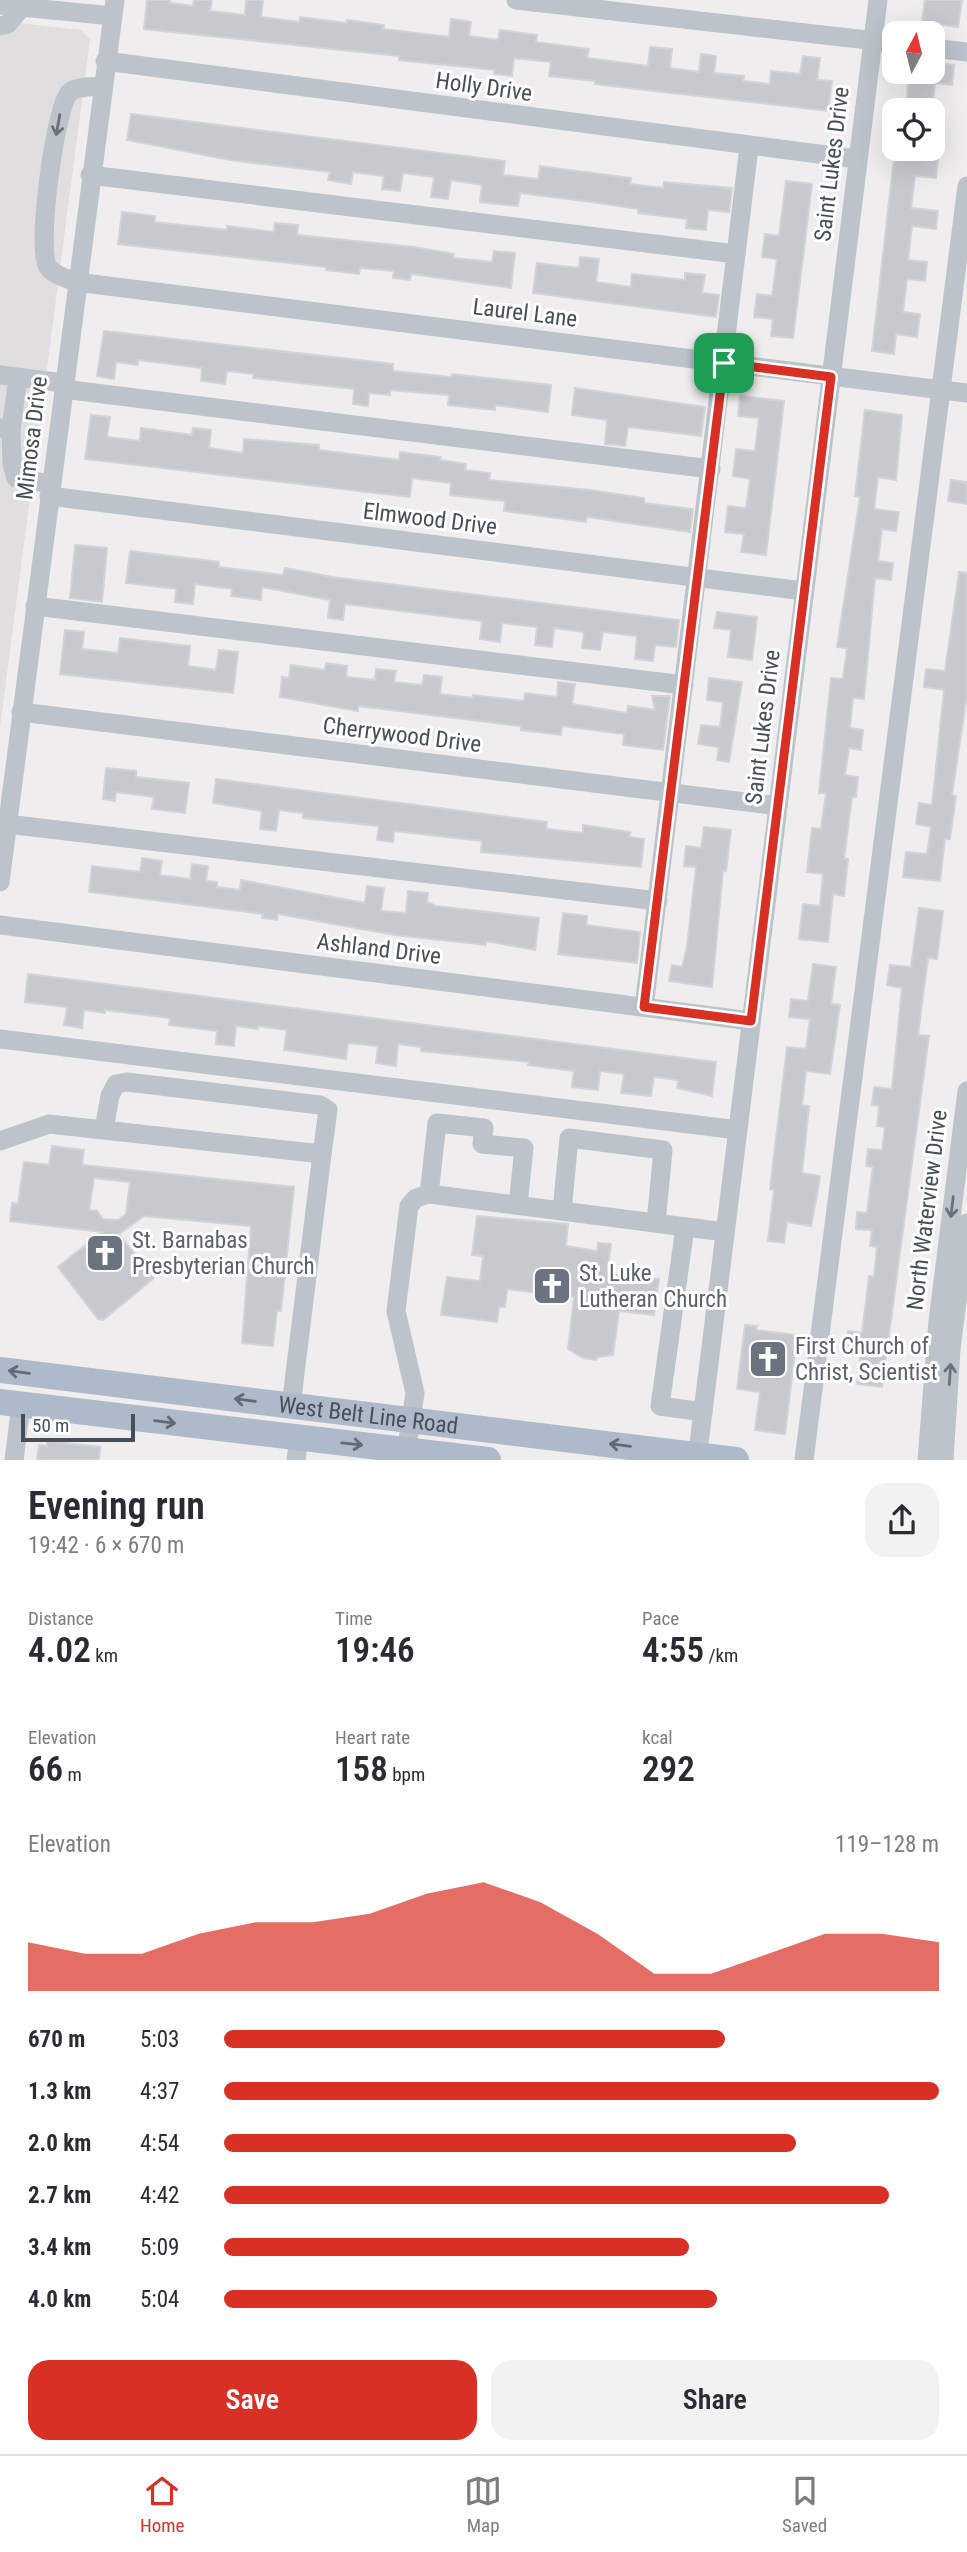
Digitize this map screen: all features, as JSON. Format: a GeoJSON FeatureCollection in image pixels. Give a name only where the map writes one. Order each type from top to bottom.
{"type":"FeatureCollection","features":[{"type":"Feature","properties":{"kind":"main road","name":"West Belt Line Road"},"geometry":{"type":"LineString","coordinates":[[0,1370],[410,1418],[697,1458],[736,1460]]}},
{"type":"Feature","properties":{"kind":"main road","name":"West Belt Line Road"},"geometry":{"type":"LineString","coordinates":[[10,1403],[297,1449],[488,1460]]}},
{"type":"Feature","properties":{"kind":"street"},"geometry":{"type":"LineString","coordinates":[[516,0],[882,41]]}},
{"type":"Feature","properties":{"kind":"street","name":"Saint Lukes Drive"},"geometry":{"type":"LineString","coordinates":[[697,1458],[877,0]]}},
{"type":"Feature","properties":{"kind":"street"},"geometry":{"type":"LineString","coordinates":[[0,5],[114,8]]}},
{"type":"Feature","properties":{"kind":"street"},"geometry":{"type":"LineString","coordinates":[[0,26],[8,23],[22,7]]}},
{"type":"Feature","properties":{"kind":"street","name":"Mimosa Drive"},"geometry":{"type":"LineString","coordinates":[[0,882],[7,824],[7,771],[21,712],[114,8]]}},
{"type":"Feature","properties":{"kind":"street"},"geometry":{"type":"LineString","coordinates":[[945,49],[967,52]]}},
{"type":"Feature","properties":{"kind":"street","name":"Holly Drive"},"geometry":{"type":"LineString","coordinates":[[105,61],[857,159]]}},
{"type":"Feature","properties":{"kind":"street"},"geometry":{"type":"LineString","coordinates":[[76,282],[48,267],[45,260],[43,234],[58,116],[69,93],[102,86]]}},
{"type":"Feature","properties":{"kind":"street"},"geometry":{"type":"LineString","coordinates":[[644,1007],[750,147]]}},
{"type":"Feature","properties":{"kind":"street"},"geometry":{"type":"LineString","coordinates":[[90,176],[736,254]]}},
{"type":"Feature","properties":{"kind":"street"},"geometry":{"type":"LineString","coordinates":[[804,1460],[967,186]]}},
{"type":"Feature","properties":{"kind":"street","name":"Laurel Lane"},"geometry":{"type":"LineString","coordinates":[[76,282],[967,393]]}},
{"type":"Feature","properties":{"kind":"street"},"geometry":{"type":"LineString","coordinates":[[6,428],[9,376],[63,386],[711,469]]}},
{"type":"Feature","properties":{"kind":"street","name":"Elmwood Drive"},"geometry":{"type":"LineString","coordinates":[[6,428],[16,478],[50,490],[804,591]]}},
{"type":"Feature","properties":{"kind":"street"},"geometry":{"type":"LineString","coordinates":[[35,606],[684,685]]}},
{"type":"Feature","properties":{"kind":"street","name":"Cherrywood Drive"},"geometry":{"type":"LineString","coordinates":[[21,712],[778,806]]}},
{"type":"Feature","properties":{"kind":"street"},"geometry":{"type":"LineString","coordinates":[[7,824],[658,901]]}},
{"type":"Feature","properties":{"kind":"street","name":"Ashland Drive"},"geometry":{"type":"LineString","coordinates":[[0,925],[751,1021]]}},
{"type":"Feature","properties":{"kind":"street"},"geometry":{"type":"LineString","coordinates":[[0,1039],[738,1130]]}},
{"type":"Feature","properties":{"kind":"street"},"geometry":{"type":"LineString","coordinates":[[104,1129],[110,1096],[116,1084],[141,1083],[320,1105],[328,1110],[291,1406]]}},
{"type":"Feature","properties":{"kind":"street","name":"North Waterview Drive"},"geometry":{"type":"LineString","coordinates":[[927,1460],[938,1321],[967,1091]]}},
{"type":"Feature","properties":{"kind":"street"},"geometry":{"type":"LineString","coordinates":[[429,1194],[437,1123],[484,1128],[482,1144],[524,1148],[518,1205]]}},
{"type":"Feature","properties":{"kind":"street"},"geometry":{"type":"LineString","coordinates":[[0,1141],[49,1124],[322,1154]]}},
{"type":"Feature","properties":{"kind":"street"},"geometry":{"type":"LineString","coordinates":[[562,1211],[569,1138],[650,1148],[663,1150],[656,1223]]}},
{"type":"Feature","properties":{"kind":"street"},"geometry":{"type":"LineString","coordinates":[[405,1455],[415,1393],[396,1311],[408,1206],[416,1198],[429,1194],[725,1232]]}},
{"type":"Feature","properties":{"kind":"street","name":"North Waterview Drive"},"geometry":{"type":"LineString","coordinates":[[944,1460],[951,1349],[967,1223]]}},
{"type":"Feature","properties":{"kind":"street"},"geometry":{"type":"LineString","coordinates":[[684,1227],[660,1406],[703,1412]]}},
{"type":"Feature","properties":{"kind":"street"},"geometry":{"type":"LineString","coordinates":[[10,1403],[10,1451]]}},
{"type":"Feature","properties":{"kind":"shaded area"},"geometry":{"type":"Polygon","coordinates":[[[0,21],[81,30],[90,39],[0,727],[0,21]]]}},
{"type":"Feature","properties":{"kind":"building"},"geometry":{"type":"Polygon","coordinates":[[[147,0],[170,0],[170,3],[193,6],[194,0],[212,0],[210,11],[245,15],[246,0],[263,0],[261,17],[299,22],[300,17],[347,23],[347,20],[384,25],[383,29],[449,37],[451,19],[471,22],[469,36],[498,40],[500,30],[537,35],[536,42],[589,49],[587,58],[648,66],[650,47],[672,49],[670,68],[699,72],[701,54],[716,56],[714,73],[744,76],[743,81],[770,84],[771,71],[800,74],[803,56],[820,58],[817,80],[832,81],[828,111],[595,84],[595,81],[549,76],[551,62],[514,58],[512,76],[494,74],[495,70],[399,60],[399,56],[144,29],[147,0]]]}},
{"type":"Feature","properties":{"kind":"building"},"geometry":{"type":"Polygon","coordinates":[[[925,0],[962,0],[958,27],[945,25],[945,21],[922,21],[925,0]]]}},
{"type":"Feature","properties":{"kind":"building"},"geometry":{"type":"Polygon","coordinates":[[[945,64],[954,65],[952,85],[944,84],[945,64]]]}},
{"type":"Feature","properties":{"kind":"building"},"geometry":{"type":"Polygon","coordinates":[[[908,84],[935,84],[933,98],[907,98],[908,84]]]}},
{"type":"Feature","properties":{"kind":"building"},"geometry":{"type":"Polygon","coordinates":[[[131,114],[505,161],[503,175],[538,179],[540,166],[631,178],[630,184],[663,188],[664,182],[732,188],[729,212],[708,210],[706,230],[686,228],[687,219],[638,213],[638,209],[520,193],[518,206],[480,202],[482,185],[451,180],[448,199],[431,197],[434,177],[403,173],[400,191],[382,189],[384,176],[353,172],[351,184],[328,180],[330,172],[230,160],[127,140],[131,114]]]}},
{"type":"Feature","properties":{"kind":"building"},"geometry":{"type":"Polygon","coordinates":[[[894,161],[938,161],[936,178],[915,176],[911,208],[938,211],[936,229],[912,226],[908,260],[927,262],[925,281],[907,279],[903,312],[920,314],[917,337],[896,334],[894,354],[872,351],[894,161]]]}},
{"type":"Feature","properties":{"kind":"building"},"geometry":{"type":"Polygon","coordinates":[[[786,181],[812,184],[793,338],[771,336],[773,319],[754,317],[757,294],[772,296],[777,259],[762,257],[765,234],[779,236],[786,181]]]}},
{"type":"Feature","properties":{"kind":"building"},"geometry":{"type":"Polygon","coordinates":[[[122,212],[155,216],[154,222],[227,230],[227,226],[274,232],[275,223],[298,225],[297,235],[414,247],[454,254],[453,258],[492,262],[494,251],[515,253],[511,288],[411,274],[410,280],[393,278],[394,271],[360,268],[359,274],[326,270],[326,267],[118,244],[122,212]]]}},
{"type":"Feature","properties":{"kind":"building"},"geometry":{"type":"Polygon","coordinates":[[[580,257],[599,259],[596,282],[631,287],[632,274],[685,280],[685,273],[705,275],[702,293],[719,295],[716,317],[533,293],[537,263],[579,268],[580,257]]]}},
{"type":"Feature","properties":{"kind":"building"},"geometry":{"type":"Polygon","coordinates":[[[104,331],[393,364],[393,371],[451,377],[452,374],[551,385],[548,412],[495,405],[495,410],[448,405],[449,395],[390,390],[390,395],[369,393],[368,406],[353,404],[354,389],[253,378],[254,374],[227,371],[225,384],[201,381],[202,368],[138,360],[138,365],[116,362],[114,379],[97,376],[104,331]]]}},
{"type":"Feature","properties":{"kind":"building"},"geometry":{"type":"Polygon","coordinates":[[[575,388],[705,407],[701,436],[628,427],[625,446],[605,444],[607,420],[572,415],[575,388]]]}},
{"type":"Feature","properties":{"kind":"building"},"geometry":{"type":"Polygon","coordinates":[[[740,396],[784,401],[766,555],[741,552],[744,534],[725,532],[728,506],[746,508],[750,479],[733,476],[736,449],[755,451],[759,418],[738,416],[740,396]]]}},
{"type":"Feature","properties":{"kind":"building"},"geometry":{"type":"Polygon","coordinates":[[[865,410],[902,415],[896,480],[878,477],[874,509],[899,512],[896,531],[882,529],[878,561],[893,563],[891,580],[875,578],[864,699],[853,698],[850,728],[863,730],[861,750],[849,748],[845,775],[858,777],[856,797],[852,797],[844,859],[848,859],[844,896],[833,894],[828,942],[799,939],[803,904],[820,906],[823,874],[807,872],[812,828],[821,829],[826,793],[819,793],[831,678],[843,679],[847,648],[837,647],[860,497],[855,496],[865,410]]]}},
{"type":"Feature","properties":{"kind":"building"},"geometry":{"type":"Polygon","coordinates":[[[91,415],[110,417],[107,437],[140,441],[141,428],[192,435],[193,428],[211,430],[209,448],[243,453],[244,439],[319,445],[319,450],[399,460],[400,452],[441,457],[440,460],[466,464],[465,470],[490,473],[489,480],[590,490],[644,498],[644,503],[693,509],[690,532],[587,517],[586,522],[504,511],[505,501],[450,495],[451,483],[412,478],[410,497],[85,459],[91,415]]]}},
{"type":"Feature","properties":{"kind":"building"},"geometry":{"type":"Polygon","coordinates":[[[951,480],[967,482],[967,504],[948,501],[951,480]]]}},
{"type":"Feature","properties":{"kind":"building"},"geometry":{"type":"Polygon","coordinates":[[[75,545],[107,548],[102,602],[70,598],[75,545]]]}},
{"type":"Feature","properties":{"kind":"building"},"geometry":{"type":"Polygon","coordinates":[[[130,551],[219,562],[219,567],[283,575],[285,568],[332,577],[679,620],[676,647],[655,645],[653,661],[635,659],[637,636],[603,632],[600,650],[582,648],[584,632],[554,628],[552,647],[535,645],[537,627],[502,623],[500,642],[480,639],[482,621],[345,604],[343,620],[328,618],[330,600],[262,587],[261,600],[231,596],[232,589],[195,584],[193,604],[175,602],[176,589],[126,583],[130,551]]]}},
{"type":"Feature","properties":{"kind":"building"},"geometry":{"type":"Polygon","coordinates":[[[959,572],[967,573],[967,695],[952,795],[956,796],[950,839],[945,839],[940,881],[903,877],[906,852],[927,854],[931,827],[916,824],[919,803],[932,805],[944,690],[924,687],[926,669],[945,671],[959,572]]]}},
{"type":"Feature","properties":{"kind":"building"},"geometry":{"type":"Polygon","coordinates":[[[717,612],[757,617],[752,660],[728,657],[731,630],[714,628],[717,612]]]}},
{"type":"Feature","properties":{"kind":"building"},"geometry":{"type":"Polygon","coordinates":[[[65,630],[84,632],[82,649],[118,653],[120,638],[190,646],[188,666],[216,670],[219,650],[238,652],[233,693],[60,674],[65,630]]]}},
{"type":"Feature","properties":{"kind":"building"},"geometry":{"type":"Polygon","coordinates":[[[326,663],[347,666],[346,677],[375,680],[376,669],[396,671],[394,682],[422,685],[424,675],[442,677],[440,694],[473,698],[473,695],[524,701],[525,693],[557,697],[558,682],[575,684],[572,704],[627,713],[628,706],[655,710],[652,696],[670,696],[663,750],[623,745],[624,734],[562,726],[561,735],[521,730],[521,726],[358,706],[358,711],[280,697],[282,677],[289,678],[291,665],[325,670],[326,663]]]}},
{"type":"Feature","properties":{"kind":"building"},"geometry":{"type":"Polygon","coordinates":[[[709,678],[742,682],[729,762],[717,760],[719,747],[698,744],[701,725],[720,727],[723,702],[707,700],[709,678]]]}},
{"type":"Feature","properties":{"kind":"building"},"geometry":{"type":"Polygon","coordinates":[[[106,768],[136,771],[136,777],[189,783],[185,813],[152,809],[154,797],[116,792],[115,801],[103,799],[106,768]]]}},
{"type":"Feature","properties":{"kind":"building"},"geometry":{"type":"Polygon","coordinates":[[[216,779],[547,822],[546,829],[583,833],[583,825],[630,832],[629,837],[644,839],[641,867],[481,852],[482,841],[394,831],[393,842],[377,840],[379,826],[303,818],[303,813],[279,810],[276,831],[260,829],[262,811],[213,803],[216,779]]]}},
{"type":"Feature","properties":{"kind":"building"},"geometry":{"type":"Polygon","coordinates":[[[704,827],[731,830],[726,871],[723,871],[712,987],[669,981],[672,965],[682,967],[687,947],[696,867],[684,866],[686,846],[701,848],[704,827]]]}},
{"type":"Feature","properties":{"kind":"building"},"geometry":{"type":"Polygon","coordinates":[[[142,858],[162,861],[160,875],[190,879],[192,864],[208,866],[206,881],[217,882],[217,887],[240,890],[241,880],[365,903],[367,886],[384,888],[381,911],[406,913],[408,891],[428,893],[427,902],[436,906],[539,918],[535,950],[486,941],[486,945],[395,935],[278,914],[277,920],[262,918],[263,914],[89,892],[92,866],[140,872],[142,858]]]}},
{"type":"Feature","properties":{"kind":"building"},"geometry":{"type":"Polygon","coordinates":[[[919,908],[943,911],[937,959],[928,958],[918,1035],[929,1036],[882,1387],[857,1384],[861,1352],[846,1350],[848,1331],[862,1333],[869,1276],[874,1277],[877,1247],[870,1246],[872,1230],[856,1229],[857,1212],[867,1213],[873,1167],[866,1166],[868,1149],[882,1150],[885,1127],[877,1126],[879,1106],[872,1105],[874,1087],[892,1089],[902,988],[887,985],[890,965],[911,967],[919,908]]]}},
{"type":"Feature","properties":{"kind":"building"},"geometry":{"type":"Polygon","coordinates":[[[563,913],[587,916],[586,925],[640,932],[637,963],[558,954],[563,913]]]}},
{"type":"Feature","properties":{"kind":"building"},"geometry":{"type":"Polygon","coordinates":[[[813,964],[836,967],[831,1004],[840,1005],[830,1074],[806,1071],[802,1105],[809,1106],[802,1173],[820,1176],[817,1195],[811,1226],[787,1222],[784,1243],[768,1241],[774,1190],[770,1189],[787,1047],[806,1049],[810,1019],[789,1017],[791,999],[808,1001],[813,964]]]}},
{"type":"Feature","properties":{"kind":"building"},"geometry":{"type":"Polygon","coordinates":[[[28,974],[716,1062],[712,1096],[677,1088],[678,1080],[654,1077],[651,1096],[621,1093],[624,1074],[600,1071],[598,1090],[572,1087],[574,1071],[528,1065],[529,1062],[421,1051],[421,1047],[398,1044],[396,1066],[376,1063],[378,1046],[348,1043],[346,1059],[284,1050],[287,1030],[258,1026],[258,1029],[236,1026],[234,1046],[216,1044],[217,1031],[169,1025],[170,1018],[84,1010],[82,1028],[64,1025],[67,1007],[25,1002],[28,974]]]}},
{"type":"Feature","properties":{"kind":"building","name":"St. Barnabas Presbyterian Church"},"geometry":{"type":"Polygon","coordinates":[[[52,1146],[84,1150],[82,1165],[294,1187],[281,1311],[277,1310],[273,1346],[242,1343],[251,1226],[144,1216],[119,1234],[154,1278],[103,1320],[98,1319],[58,1267],[102,1232],[10,1221],[12,1203],[18,1204],[24,1162],[49,1165],[52,1146]],[[94,1178],[89,1210],[97,1211],[103,1219],[118,1220],[126,1214],[130,1182],[94,1178]]]}},
{"type":"Feature","properties":{"kind":"building","name":"St. Luke Lutheran Church"},"geometry":{"type":"Polygon","coordinates":[[[477,1216],[568,1224],[566,1246],[597,1251],[598,1243],[611,1244],[608,1268],[614,1269],[614,1274],[659,1279],[654,1315],[619,1311],[613,1355],[597,1357],[596,1360],[583,1358],[568,1349],[574,1297],[507,1289],[505,1307],[499,1307],[497,1322],[441,1315],[447,1277],[480,1281],[483,1256],[472,1255],[477,1216]]]}},
{"type":"Feature","properties":{"kind":"building","name":"First Church of Christ, Scientist"},"geometry":{"type":"Polygon","coordinates":[[[745,1325],[757,1326],[756,1330],[797,1335],[785,1434],[755,1430],[760,1392],[737,1389],[745,1325]]]}},
{"type":"Feature","properties":{"kind":"building"},"geometry":{"type":"Polygon","coordinates":[[[47,1441],[100,1447],[99,1460],[37,1460],[39,1445],[47,1446],[47,1441]]]}},
{"type":"Feature","properties":{"kind":"place","name":"St. Barnabas Presbyterian Church"},"geometry":{"type":"Point","coordinates":[105,1253]}},
{"type":"Feature","properties":{"kind":"place","name":"St. Luke Lutheran Church"},"geometry":{"type":"Point","coordinates":[552,1286]}},
{"type":"Feature","properties":{"kind":"place","name":"First Church of Christ, Scientist"},"geometry":{"type":"Point","coordinates":[768,1359]}},
{"type":"Feature","properties":{"kind":"route"},"geometry":{"type":"LineString","coordinates":[[724,363],[831,377],[751,1021],[644,1007],[724,363]]}}]}
